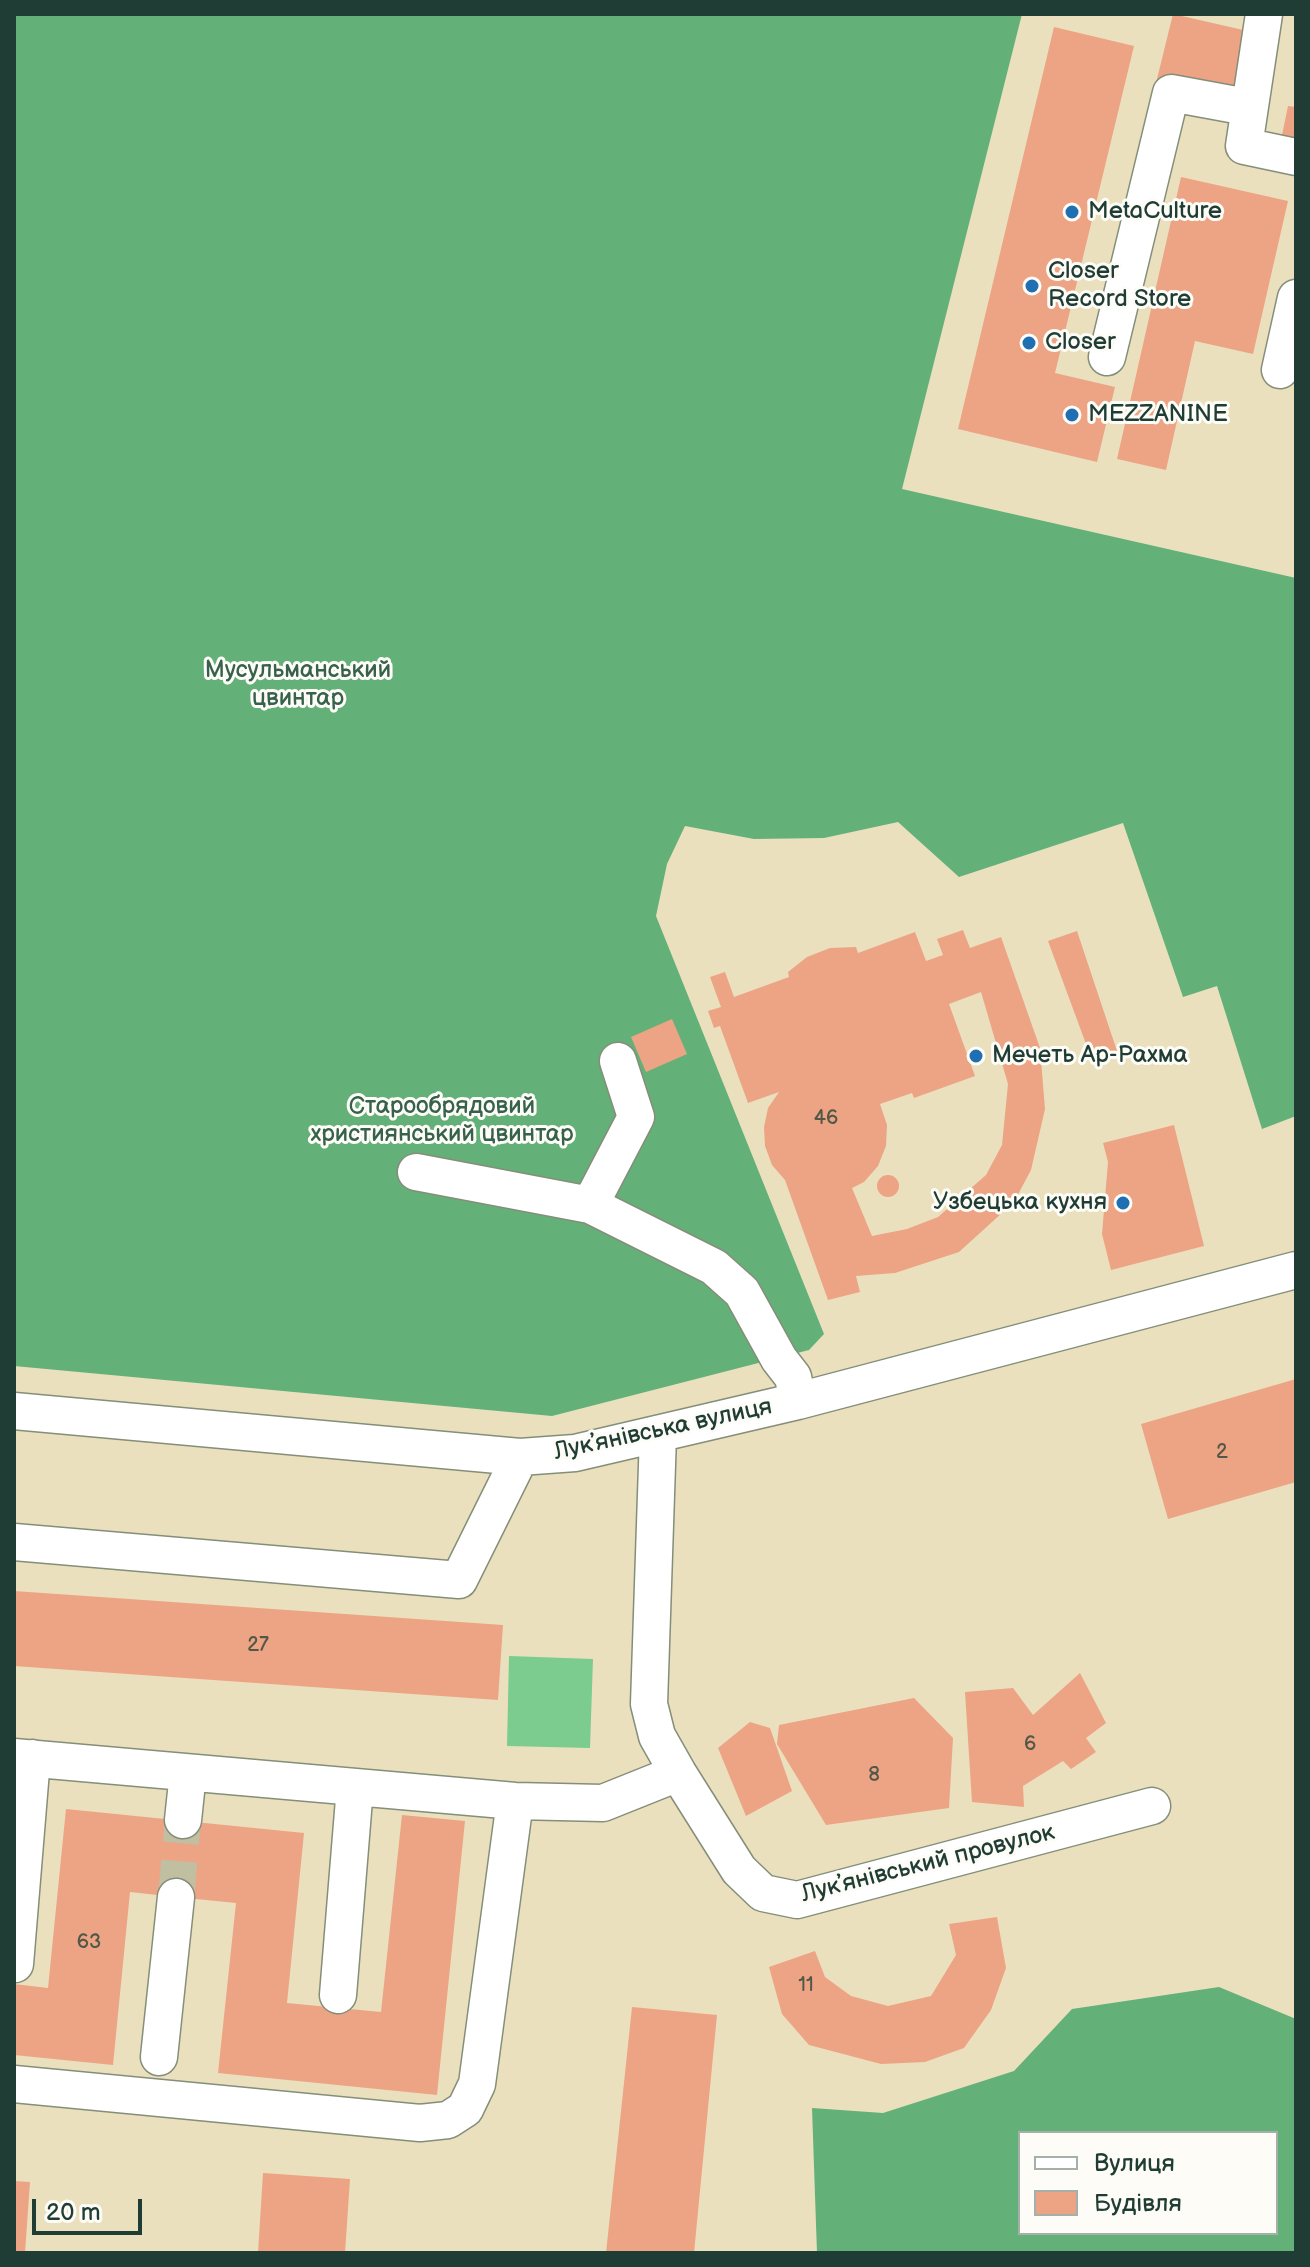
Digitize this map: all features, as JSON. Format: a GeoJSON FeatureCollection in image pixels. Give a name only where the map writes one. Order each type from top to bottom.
{"type":"FeatureCollection","features":[{"type":"Feature","properties":{"kind":"street"},"geometry":{"type":"LineString","coordinates":[[1264,14],[1247,107],[1244,146],[1296,157]]}},
{"type":"Feature","properties":{"kind":"street"},"geometry":{"type":"LineString","coordinates":[[1107,357],[1171,93],[1247,107]]}},
{"type":"Feature","properties":{"kind":"street"},"geometry":{"type":"LineString","coordinates":[[1280,370],[1296,298]]}},
{"type":"Feature","properties":{"kind":"street"},"geometry":{"type":"LineString","coordinates":[[590,1205],[636,1117],[618,1061]]}},
{"type":"Feature","properties":{"kind":"street"},"geometry":{"type":"LineString","coordinates":[[416,1172],[590,1205],[714,1267],[742,1292],[779,1359],[793,1377],[798,1401]]}},
{"type":"Feature","properties":{"kind":"street","name":"Лукʼянівська вулиця"},"geometry":{"type":"LineString","coordinates":[[14,1411],[520,1457],[575,1453],[798,1401],[1296,1270]]}},
{"type":"Feature","properties":{"kind":"street","name":"Лукʼянівський провулок"},"geometry":{"type":"LineString","coordinates":[[658,1435],[649,1704],[657,1736],[678,1773],[739,1870],[763,1893],[797,1900],[1152,1806]]}},
{"type":"Feature","properties":{"kind":"street"},"geometry":{"type":"LineString","coordinates":[[14,1542],[156,1564],[442,1588],[459,1580],[520,1457]]}},
{"type":"Feature","properties":{"kind":"street"},"geometry":{"type":"LineString","coordinates":[[15,1964],[23,1757],[515,1801],[603,1803],[678,1773]]}},
{"type":"Feature","properties":{"kind":"street"},"geometry":{"type":"LineString","coordinates":[[183,1820],[188,1773]]}},
{"type":"Feature","properties":{"kind":"street"},"geometry":{"type":"LineString","coordinates":[[338,1995],[355,1787]]}},
{"type":"Feature","properties":{"kind":"street"},"geometry":{"type":"LineString","coordinates":[[14,2084],[420,2123],[448,2120],[465,2109],[477,2084],[515,1801]]}},
{"type":"Feature","properties":{"kind":"street"},"geometry":{"type":"LineString","coordinates":[[159,2057],[176,1897]]}},
{"type":"Feature","properties":{"kind":"green space"},"geometry":{"type":"Polygon","coordinates":[[[14,14],[1022,14],[902,489],[1296,578],[1296,1116],[1262,1129],[1217,986],[1183,997],[1123,823],[959,877],[898,822],[824,838],[754,839],[685,826],[667,864],[656,916],[824,1334],[809,1350],[552,1416],[14,1366],[14,14]]]}},
{"type":"Feature","properties":{"kind":"green space"},"geometry":{"type":"Polygon","coordinates":[[[509,1656],[593,1659],[590,1748],[507,1746],[509,1656]]]}},
{"type":"Feature","properties":{"kind":"green space"},"geometry":{"type":"Polygon","coordinates":[[[1219,1987],[1296,2019],[1296,2253],[817,2253],[812,2108],[883,2113],[1014,2071],[1072,2009],[1219,1987]]]}},
{"type":"Feature","properties":{"kind":"building"},"geometry":{"type":"Polygon","coordinates":[[[1173,14],[1252,32],[1235,103],[1156,83],[1173,14]]]}},
{"type":"Feature","properties":{"kind":"building"},"geometry":{"type":"Polygon","coordinates":[[[1054,27],[1134,46],[1055,373],[1115,387],[1097,462],[958,429],[1054,27]]]}},
{"type":"Feature","properties":{"kind":"building"},"geometry":{"type":"Polygon","coordinates":[[[1288,106],[1296,107],[1296,143],[1281,140],[1288,106]]]}},
{"type":"Feature","properties":{"kind":"building"},"geometry":{"type":"Polygon","coordinates":[[[1181,177],[1288,201],[1253,354],[1195,341],[1166,470],[1117,459],[1181,177]]]}},
{"type":"Feature","properties":{"kind":"building"},"geometry":{"type":"Polygon","coordinates":[[[963,930],[970,948],[1001,937],[1040,1048],[1045,1109],[1031,1170],[1014,1202],[959,1252],[895,1273],[856,1276],[860,1292],[828,1300],[785,1180],[772,1165],[765,1146],[764,1127],[768,1108],[779,1092],[748,1103],[720,1026],[714,1028],[708,1011],[721,1007],[710,977],[725,972],[734,997],[789,977],[788,972],[807,957],[830,948],[856,947],[858,953],[915,932],[926,961],[943,955],[937,939],[963,930]],[[981,992],[949,1004],[975,1076],[914,1098],[912,1093],[880,1104],[887,1125],[886,1146],[878,1166],[864,1182],[852,1188],[872,1236],[907,1229],[938,1217],[986,1175],[1002,1145],[1008,1084],[981,992]]]}},
{"type":"Feature","properties":{"kind":"building"},"geometry":{"type":"Polygon","coordinates":[[[1077,931],[1118,1054],[1093,1063],[1048,941],[1077,931]]]}},
{"type":"Feature","properties":{"kind":"building"},"geometry":{"type":"Polygon","coordinates":[[[672,1019],[687,1054],[646,1072],[631,1037],[672,1019]]]}},
{"type":"Feature","properties":{"kind":"building"},"geometry":{"type":"Polygon","coordinates":[[[1174,1125],[1204,1246],[1111,1270],[1102,1234],[1108,1162],[1103,1143],[1174,1125]]]}},
{"type":"Feature","properties":{"kind":"building"},"geometry":{"type":"Polygon","coordinates":[[[888,1175],[896,1178],[899,1186],[896,1194],[888,1197],[880,1194],[877,1186],[880,1178],[888,1175]]]}},
{"type":"Feature","properties":{"kind":"building"},"geometry":{"type":"Polygon","coordinates":[[[1296,1379],[1296,1482],[1168,1519],[1141,1424],[1296,1379]]]}},
{"type":"Feature","properties":{"kind":"building"},"geometry":{"type":"Polygon","coordinates":[[[14,1591],[503,1625],[498,1700],[14,1666],[14,1591]]]}},
{"type":"Feature","properties":{"kind":"building"},"geometry":{"type":"Polygon","coordinates":[[[1080,1673],[1106,1723],[1086,1738],[1096,1752],[1071,1769],[1063,1761],[1023,1786],[1024,1807],[972,1802],[965,1692],[1013,1688],[1033,1715],[1080,1673]]]}},
{"type":"Feature","properties":{"kind":"building"},"geometry":{"type":"Polygon","coordinates":[[[914,1698],[953,1738],[949,1808],[826,1825],[777,1744],[779,1725],[914,1698]]]}},
{"type":"Feature","properties":{"kind":"building"},"geometry":{"type":"Polygon","coordinates":[[[750,1722],[770,1728],[792,1791],[746,1816],[718,1748],[750,1722]]]}},
{"type":"Feature","properties":{"kind":"building"},"geometry":{"type":"Polygon","coordinates":[[[66,1809],[304,1833],[287,2003],[381,2012],[402,1815],[465,1821],[437,2095],[218,2073],[236,1903],[130,1892],[113,2065],[14,2055],[14,1984],[48,1988],[66,1809]]]}},
{"type":"Feature","properties":{"kind":"building"},"geometry":{"type":"Polygon","coordinates":[[[997,1917],[1006,1968],[991,2010],[964,2048],[925,2062],[881,2064],[809,2045],[782,2014],[769,1967],[815,1951],[825,1977],[851,1996],[888,2006],[931,1996],[956,1955],[949,1924],[997,1917]]]}},
{"type":"Feature","properties":{"kind":"building"},"geometry":{"type":"Polygon","coordinates":[[[632,2007],[717,2015],[694,2253],[606,2253],[632,2007]]]}},
{"type":"Feature","properties":{"kind":"building"},"geometry":{"type":"Polygon","coordinates":[[[263,2173],[350,2179],[345,2253],[258,2253],[263,2173]]]}},
{"type":"Feature","properties":{"kind":"building"},"geometry":{"type":"Polygon","coordinates":[[[14,2181],[30,2182],[25,2253],[14,2253],[14,2181]]]}},
{"type":"Feature","properties":{"kind":"tunnel"},"geometry":{"type":"LineString","coordinates":[[176,1897],[183,1820]]}},
{"type":"Feature","properties":{"kind":"place","name":"MetaCulture"},"geometry":{"type":"Point","coordinates":[1072,212]}},
{"type":"Feature","properties":{"kind":"place","name":"Closer Record Store"},"geometry":{"type":"Point","coordinates":[1032,286]}},
{"type":"Feature","properties":{"kind":"place","name":"Closer"},"geometry":{"type":"Point","coordinates":[1029,343]}},
{"type":"Feature","properties":{"kind":"place","name":"MEZZANINE"},"geometry":{"type":"Point","coordinates":[1072,415]}},
{"type":"Feature","properties":{"kind":"place","name":"Мечеть Ар-Рахма"},"geometry":{"type":"Point","coordinates":[976,1056]}},
{"type":"Feature","properties":{"kind":"place","name":"Узбецька кухня"},"geometry":{"type":"Point","coordinates":[1123,1203]}},
{"type":"Feature","properties":{"kind":"park label","name":"Мусульманський цвинтар"},"geometry":{"type":"Point","coordinates":[298,685]}},
{"type":"Feature","properties":{"kind":"park label","name":"Старообрядовий християнський цвинтар"},"geometry":{"type":"Point","coordinates":[442,1121]}}]}
